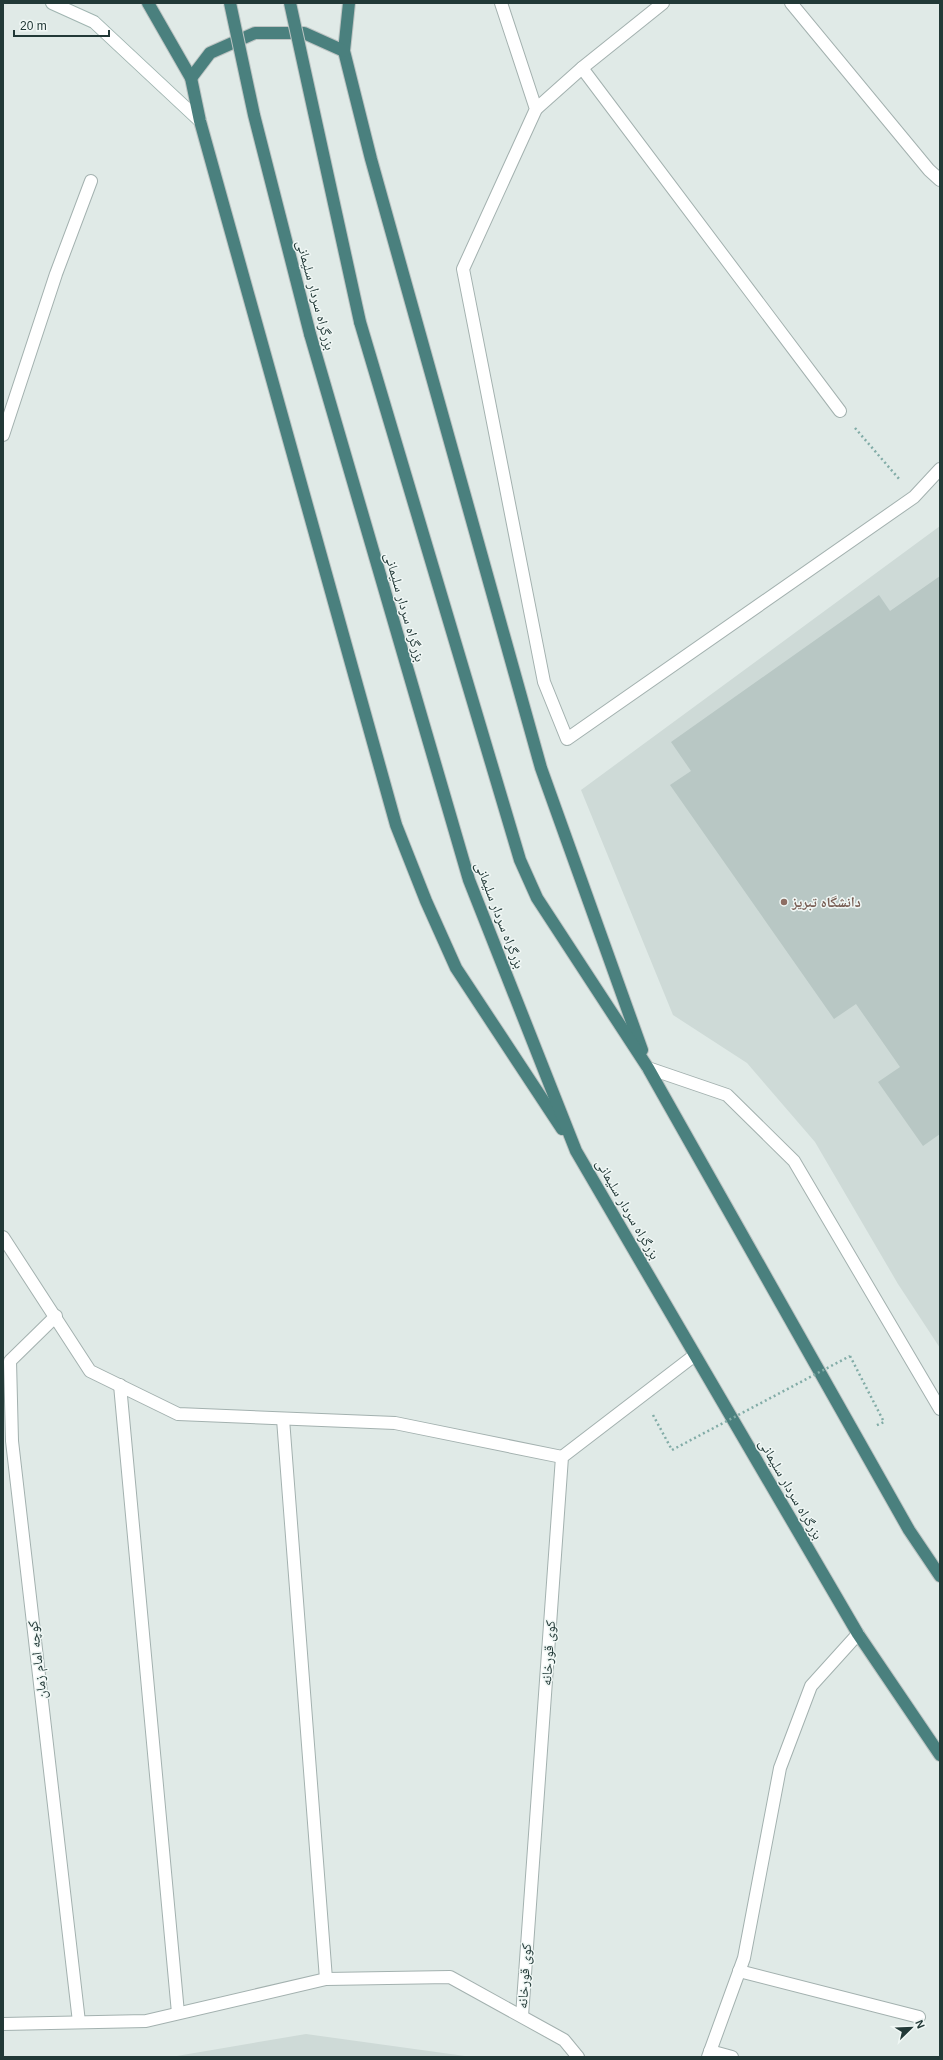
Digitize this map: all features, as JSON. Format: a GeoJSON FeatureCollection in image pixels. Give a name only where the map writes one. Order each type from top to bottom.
{"type":"FeatureCollection","features":[{"type":"Feature","properties":{"kind":"highway"},"geometry":{"type":"LineString","coordinates":[[148,3],[191,78],[200,122],[396,825],[426,902],[456,968],[576,1150]]}},
{"type":"Feature","properties":{"kind":"highway","name":"بزرگراه سردار سلیمانی"},"geometry":{"type":"LineString","coordinates":[[230,3],[254,115],[310,334],[469,880],[576,1150],[858,1634],[940,1754]]}},
{"type":"Feature","properties":{"kind":"highway"},"geometry":{"type":"LineString","coordinates":[[290,3],[360,322],[520,860],[537,898],[648,1068],[905,1523],[940,1576]]}},
{"type":"Feature","properties":{"kind":"highway"},"geometry":{"type":"LineString","coordinates":[[349,3],[344,51],[371,159],[541,768],[648,1068]]}},
{"type":"Feature","properties":{"kind":"highway"},"geometry":{"type":"LineString","coordinates":[[191,78],[210,53],[255,33],[304,33],[344,51]]}},
{"type":"Feature","properties":{"kind":"street"},"geometry":{"type":"LineString","coordinates":[[52,3],[94,22],[200,122]]}},
{"type":"Feature","properties":{"kind":"street"},"geometry":{"type":"LineString","coordinates":[[501,3],[536,109]]}},
{"type":"Feature","properties":{"kind":"street"},"geometry":{"type":"LineString","coordinates":[[663,3],[582,68],[536,109],[463,269],[544,682],[567,740],[914,497],[940,469]]}},
{"type":"Feature","properties":{"kind":"street"},"geometry":{"type":"LineString","coordinates":[[791,3],[928,170],[940,180]]}},
{"type":"Feature","properties":{"kind":"street"},"geometry":{"type":"LineString","coordinates":[[582,68],[840,411]]}},
{"type":"Feature","properties":{"kind":"street"},"geometry":{"type":"LineString","coordinates":[[3,435],[56,274],[91,182]]}},
{"type":"Feature","properties":{"kind":"street"},"geometry":{"type":"LineString","coordinates":[[648,1068],[727,1094],[794,1161],[936,1397],[940,1409]]}},
{"type":"Feature","properties":{"kind":"street"},"geometry":{"type":"LineString","coordinates":[[3,1236],[56,1316],[90,1371],[178,1414],[395,1424],[562,1457],[695,1355]]}},
{"type":"Feature","properties":{"kind":"street","name":"کوچه امام زمان"},"geometry":{"type":"LineString","coordinates":[[56,1316],[10,1360],[12,1441],[79,2022]]}},
{"type":"Feature","properties":{"kind":"street"},"geometry":{"type":"LineString","coordinates":[[120,1385],[178,2013]]}},
{"type":"Feature","properties":{"kind":"street"},"geometry":{"type":"LineString","coordinates":[[283,1418],[326,1979]]}},
{"type":"Feature","properties":{"kind":"street","name":"کوی قورخانه"},"geometry":{"type":"LineString","coordinates":[[522,2016],[562,1457]]}},
{"type":"Feature","properties":{"kind":"street"},"geometry":{"type":"LineString","coordinates":[[732,2057],[709,2054],[744,1958],[780,1768],[811,1686],[858,1634]]}},
{"type":"Feature","properties":{"kind":"street"},"geometry":{"type":"LineString","coordinates":[[739,1971],[919,2017]]}},
{"type":"Feature","properties":{"kind":"street"},"geometry":{"type":"LineString","coordinates":[[3,2024],[146,2021],[326,1979],[450,1977],[564,2040],[578,2057]]}},
{"type":"Feature","properties":{"kind":"path"},"geometry":{"type":"LineString","coordinates":[[840,411],[914,497]]}},
{"type":"Feature","properties":{"kind":"path"},"geometry":{"type":"LineString","coordinates":[[642,1396],[672,1450],[850,1356],[884,1422]]}},
{"type":"Feature","properties":{"kind":"shaded area","name":"دانشگاه تبریز"},"geometry":{"type":"Polygon","coordinates":[[[940,526],[940,1348],[898,1284],[815,1142],[747,1063],[673,1015],[581,790],[940,526]]]}},
{"type":"Feature","properties":{"kind":"shaded area"},"geometry":{"type":"Polygon","coordinates":[[[306,2034],[465,2056],[466,2057],[171,2057],[306,2034]]]}},
{"type":"Feature","properties":{"kind":"building"},"geometry":{"type":"Polygon","coordinates":[[[940,576],[940,1134],[923,1146],[878,1082],[900,1067],[856,1004],[834,1019],[670,785],[691,771],[671,742],[879,595],[890,611],[940,576]]]}},
{"type":"Feature","properties":{"kind":"place","name":"دانشگاه تبریز"},"geometry":{"type":"Point","coordinates":[784,902]}}]}
